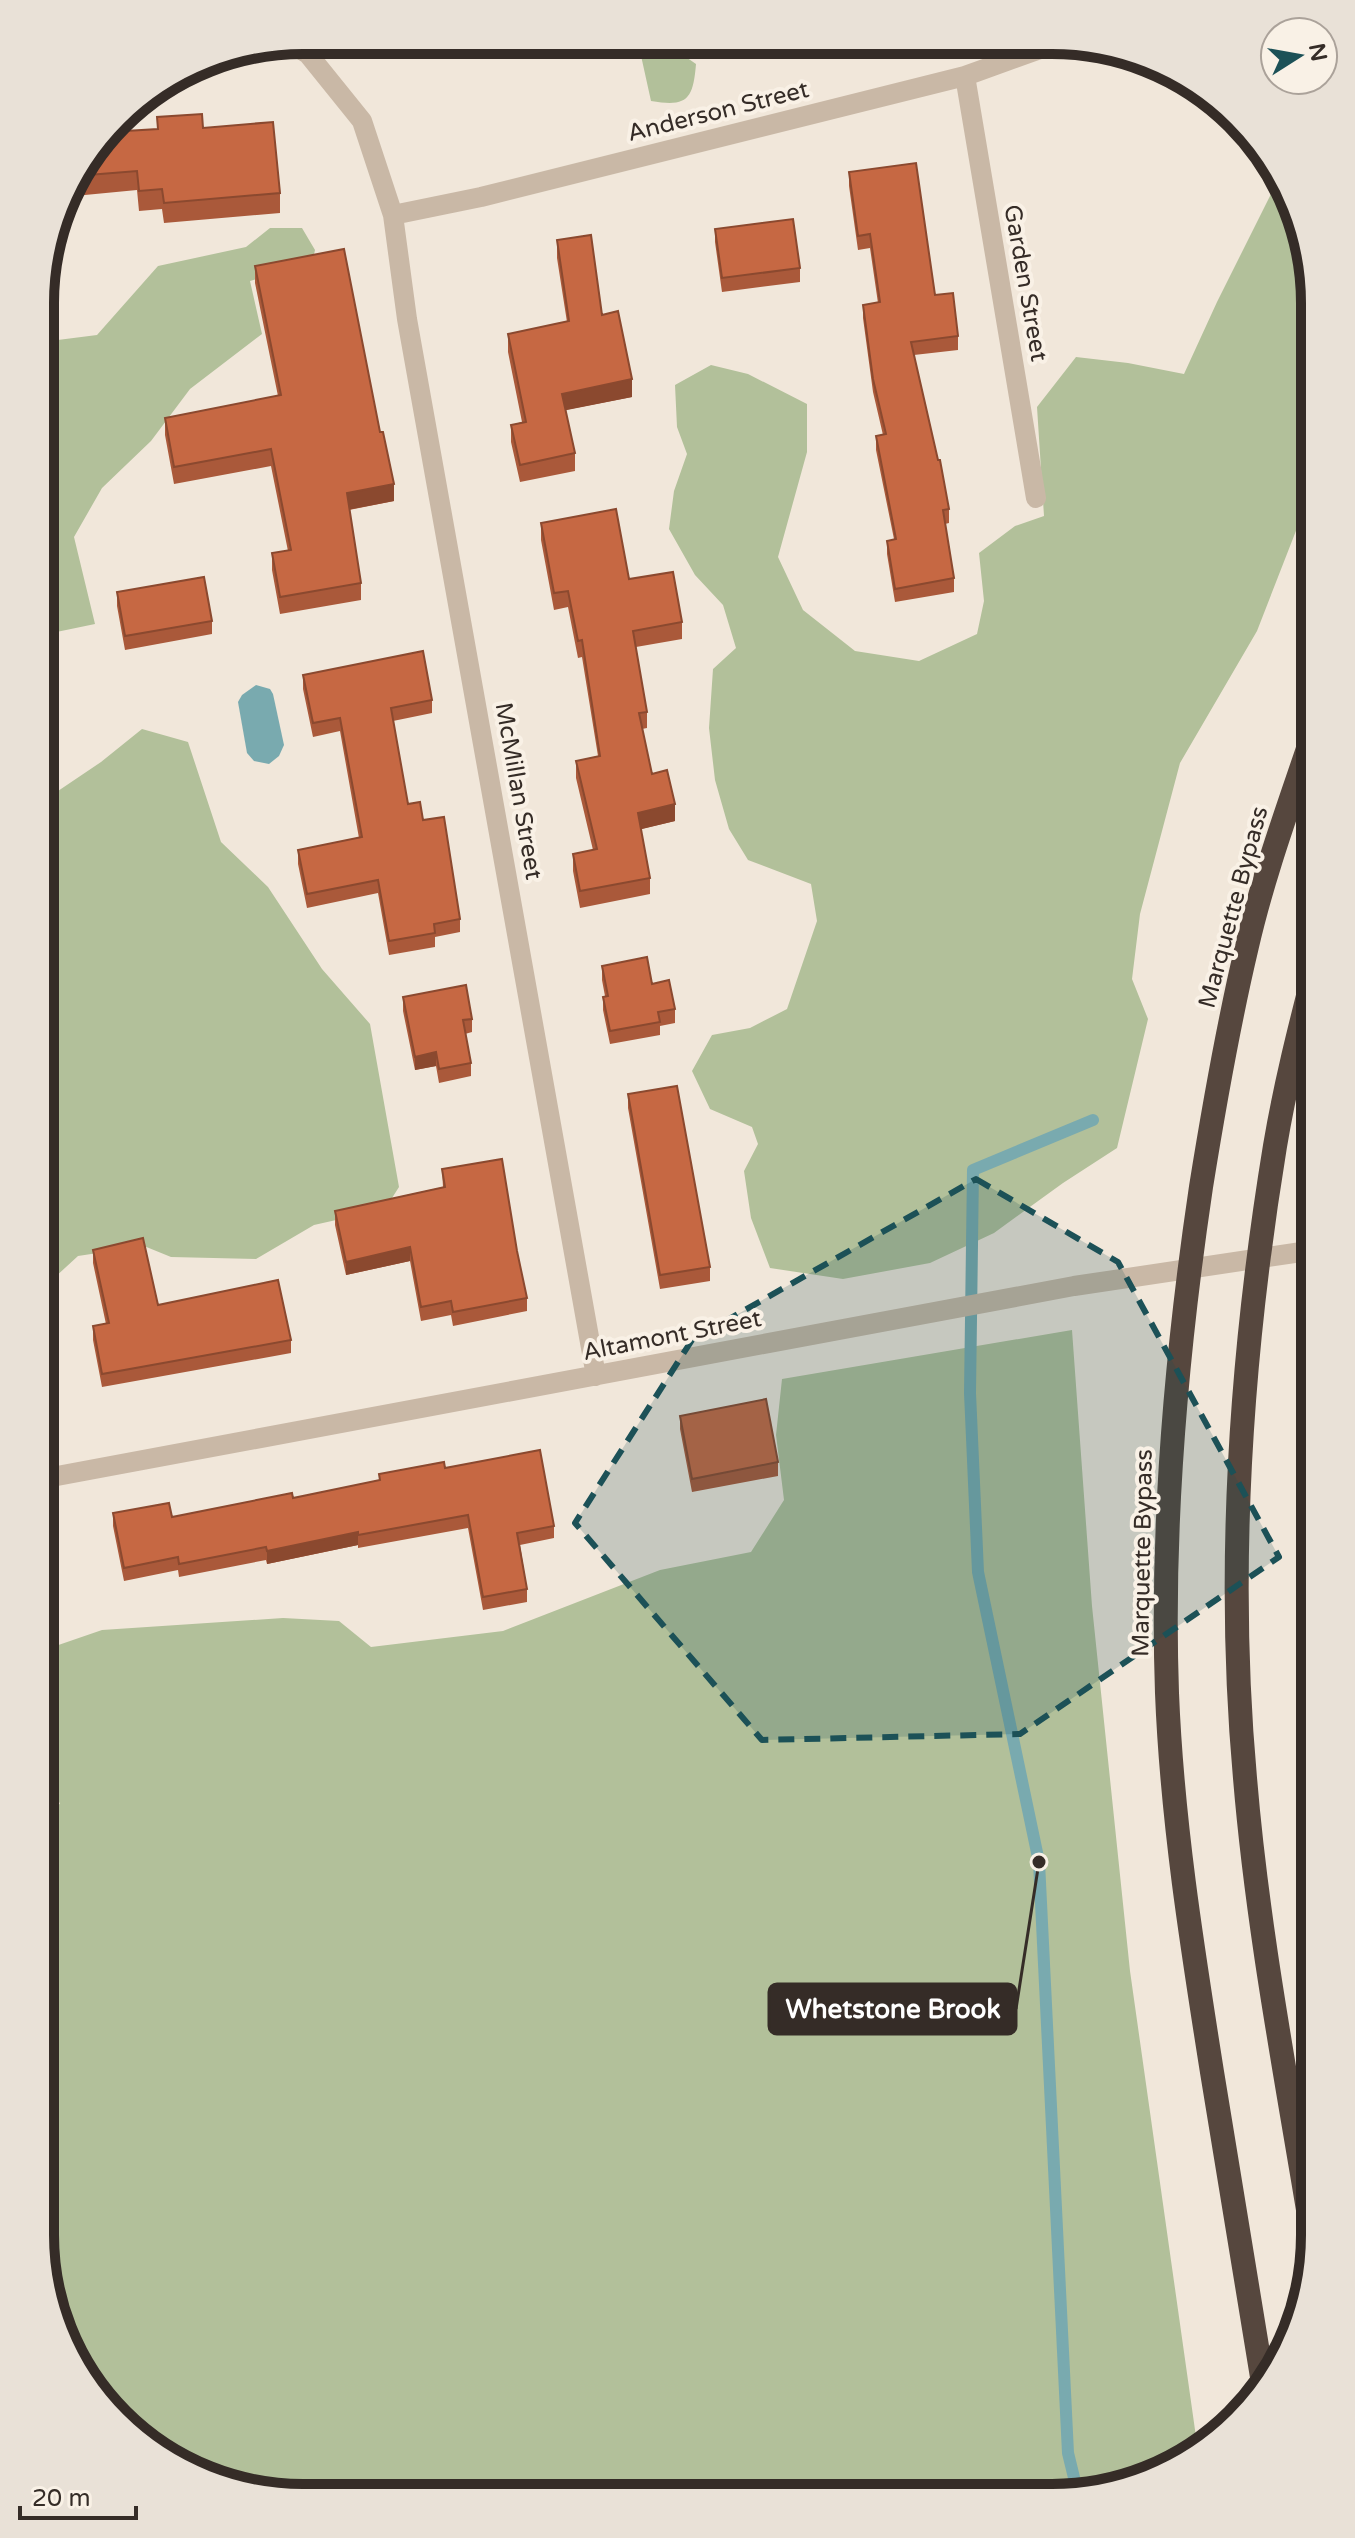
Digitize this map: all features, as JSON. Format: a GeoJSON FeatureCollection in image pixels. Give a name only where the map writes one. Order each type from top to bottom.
{"type":"FeatureCollection","features":[{"type":"Feature","properties":{"kind":"highway","name":"Marquette Bypass"},"geometry":{"type":"LineString","coordinates":[[1261,2369],[1197,1980],[1177,1829],[1168,1695],[1165,1559],[1186,1285],[1223,1054],[1248,942],[1301,770]]}},
{"type":"Feature","properties":{"kind":"highway"},"geometry":{"type":"LineString","coordinates":[[1300,2159],[1258,1897],[1244,1777],[1236,1579],[1241,1438],[1254,1303],[1275,1145],[1301,1026]]}},
{"type":"Feature","properties":{"kind":"street","name":"Anderson Street"},"geometry":{"type":"LineString","coordinates":[[393,215],[481,197],[965,76],[1026,54]]}},
{"type":"Feature","properties":{"kind":"street","name":"McMillan Street"},"geometry":{"type":"LineString","coordinates":[[309,55],[362,121],[393,215],[407,319],[596,1376]]}},
{"type":"Feature","properties":{"kind":"street","name":"Garden Street"},"geometry":{"type":"LineString","coordinates":[[965,76],[1036,498]]}},
{"type":"Feature","properties":{"kind":"street","name":"Altamont Street"},"geometry":{"type":"LineString","coordinates":[[54,1477],[1074,1286],[1301,1252]]}},
{"type":"Feature","properties":{"kind":"highlighted area"},"geometry":{"type":"Polygon","coordinates":[[[976,1179],[1118,1262],[1279,1557],[1020,1734],[762,1740],[575,1523],[692,1340],[976,1179]]]}},
{"type":"Feature","properties":{"kind":"green space"},"geometry":{"type":"Polygon","coordinates":[[[683,54],[696,64],[693,86],[686,98],[673,103],[651,101],[641,55],[683,54]]]}},
{"type":"Feature","properties":{"kind":"green space"},"geometry":{"type":"Polygon","coordinates":[[[1273,190],[1288,223],[1300,287],[1301,518],[1257,631],[1180,763],[1140,914],[1132,979],[1148,1019],[1117,1148],[994,1233],[930,1263],[843,1279],[770,1268],[751,1218],[744,1171],[758,1144],[752,1127],[710,1109],[692,1071],[712,1035],[750,1028],[787,1009],[817,921],[811,884],[748,860],[729,829],[715,780],[709,728],[713,669],[736,648],[723,605],[695,575],[669,529],[674,491],[687,454],[677,427],[675,385],[711,365],[748,374],[807,404],[807,452],[778,557],[803,610],[855,651],[919,661],[977,634],[984,601],[979,553],[1015,526],[1044,516],[1037,407],[1076,357],[1184,374],[1273,190]]]}},
{"type":"Feature","properties":{"kind":"green space"},"geometry":{"type":"Polygon","coordinates":[[[270,228],[302,228],[315,250],[311,268],[250,281],[262,334],[190,389],[151,441],[102,488],[74,537],[95,624],[54,633],[54,340],[97,335],[158,266],[246,247],[270,228]]]}},
{"type":"Feature","properties":{"kind":"green space"},"geometry":{"type":"Polygon","coordinates":[[[142,729],[188,742],[221,842],[268,887],[322,969],[370,1024],[399,1187],[385,1209],[314,1225],[256,1259],[171,1257],[144,1246],[78,1256],[54,1278],[54,790],[58,791],[142,729]]]}},
{"type":"Feature","properties":{"kind":"green space"},"geometry":{"type":"Polygon","coordinates":[[[1072,1330],[1092,1606],[1130,1971],[1196,2437],[1162,2458],[1132,2471],[1100,2479],[1052,2484],[303,2484],[239,2476],[193,2458],[139,2422],[96,2373],[67,2315],[56,2267],[54,1806],[60,1804],[54,1790],[54,1647],[102,1630],[283,1618],[339,1621],[371,1647],[503,1631],[660,1570],[751,1552],[784,1500],[776,1435],[782,1379],[1072,1330]]]}},
{"type":"Feature","properties":{"kind":"water"},"geometry":{"type":"Polygon","coordinates":[[[256,685],[270,689],[273,694],[284,745],[279,756],[269,764],[254,761],[247,753],[238,702],[256,685]]]}},
{"type":"Feature","properties":{"kind":"building"},"geometry":{"type":"Polygon","coordinates":[[[202,114],[203,128],[273,122],[280,193],[164,203],[162,189],[139,191],[137,171],[90,175],[124,131],[158,129],[157,117],[202,114]]]}},
{"type":"Feature","properties":{"kind":"building"},"geometry":{"type":"Polygon","coordinates":[[[916,163],[935,295],[953,293],[958,336],[911,342],[949,509],[943,510],[954,578],[895,589],[887,541],[896,539],[876,436],[886,434],[873,379],[863,305],[880,302],[870,234],[858,236],[849,172],[916,163]]]}},
{"type":"Feature","properties":{"kind":"building"},"geometry":{"type":"Polygon","coordinates":[[[793,219],[800,268],[722,278],[715,229],[793,219]]]}},
{"type":"Feature","properties":{"kind":"building"},"geometry":{"type":"Polygon","coordinates":[[[591,235],[602,315],[618,311],[632,379],[562,394],[575,453],[520,465],[511,425],[526,422],[508,334],[569,321],[557,240],[591,235]]]}},
{"type":"Feature","properties":{"kind":"building"},"geometry":{"type":"Polygon","coordinates":[[[344,249],[380,432],[383,432],[394,484],[347,493],[361,583],[280,597],[272,553],[291,550],[271,449],[174,467],[165,418],[281,395],[255,266],[344,249]]]}},
{"type":"Feature","properties":{"kind":"building"},"geometry":{"type":"Polygon","coordinates":[[[616,509],[629,579],[673,572],[682,622],[633,631],[647,712],[639,713],[652,774],[667,770],[675,804],[638,813],[650,878],[580,891],[573,854],[597,849],[576,761],[600,756],[582,640],[578,641],[568,591],[554,593],[541,523],[616,509]]]}},
{"type":"Feature","properties":{"kind":"building"},"geometry":{"type":"Polygon","coordinates":[[[204,577],[212,621],[125,636],[117,592],[204,577]]]}},
{"type":"Feature","properties":{"kind":"building"},"geometry":{"type":"Polygon","coordinates":[[[423,651],[432,700],[391,708],[408,804],[420,802],[423,820],[444,817],[460,919],[434,924],[435,933],[389,941],[378,880],[307,894],[298,850],[362,837],[340,718],[313,723],[303,675],[423,651]]]}},
{"type":"Feature","properties":{"kind":"building"},"geometry":{"type":"Polygon","coordinates":[[[647,957],[652,984],[669,980],[675,1009],[658,1012],[660,1022],[610,1031],[603,997],[608,996],[602,966],[647,957]]]}},
{"type":"Feature","properties":{"kind":"building"},"geometry":{"type":"Polygon","coordinates":[[[466,985],[472,1019],[463,1020],[471,1063],[439,1069],[436,1052],[415,1057],[403,997],[466,985]]]}},
{"type":"Feature","properties":{"kind":"building"},"geometry":{"type":"Polygon","coordinates":[[[677,1086],[710,1267],[660,1275],[628,1094],[677,1086]]]}},
{"type":"Feature","properties":{"kind":"building"},"geometry":{"type":"Polygon","coordinates":[[[502,1159],[527,1298],[453,1312],[451,1301],[421,1307],[410,1247],[346,1262],[335,1211],[445,1187],[442,1169],[502,1159]]]}},
{"type":"Feature","properties":{"kind":"building"},"geometry":{"type":"Polygon","coordinates":[[[143,1238],[158,1305],[278,1280],[291,1340],[102,1374],[93,1326],[109,1323],[93,1250],[143,1238]]]}},
{"type":"Feature","properties":{"kind":"building"},"geometry":{"type":"Polygon","coordinates":[[[766,1399],[778,1462],[692,1479],[680,1416],[766,1399]]]}},
{"type":"Feature","properties":{"kind":"building"},"geometry":{"type":"Polygon","coordinates":[[[540,1450],[554,1526],[517,1533],[527,1589],[483,1597],[468,1515],[358,1535],[358,1532],[267,1551],[266,1547],[179,1564],[178,1557],[124,1568],[113,1513],[169,1503],[172,1517],[292,1493],[293,1498],[380,1480],[379,1474],[444,1462],[445,1468],[540,1450]]]}},
{"type":"Feature","properties":{"kind":"waterway"},"geometry":{"type":"LineString","coordinates":[[1075,2482],[1068,2453],[1039,1862],[978,1572],[970,1393],[973,1170],[1093,1120]]}},
{"type":"Feature","properties":{"kind":"place","name":"Whetstone Brook"},"geometry":{"type":"Point","coordinates":[1039,1862]}}]}
